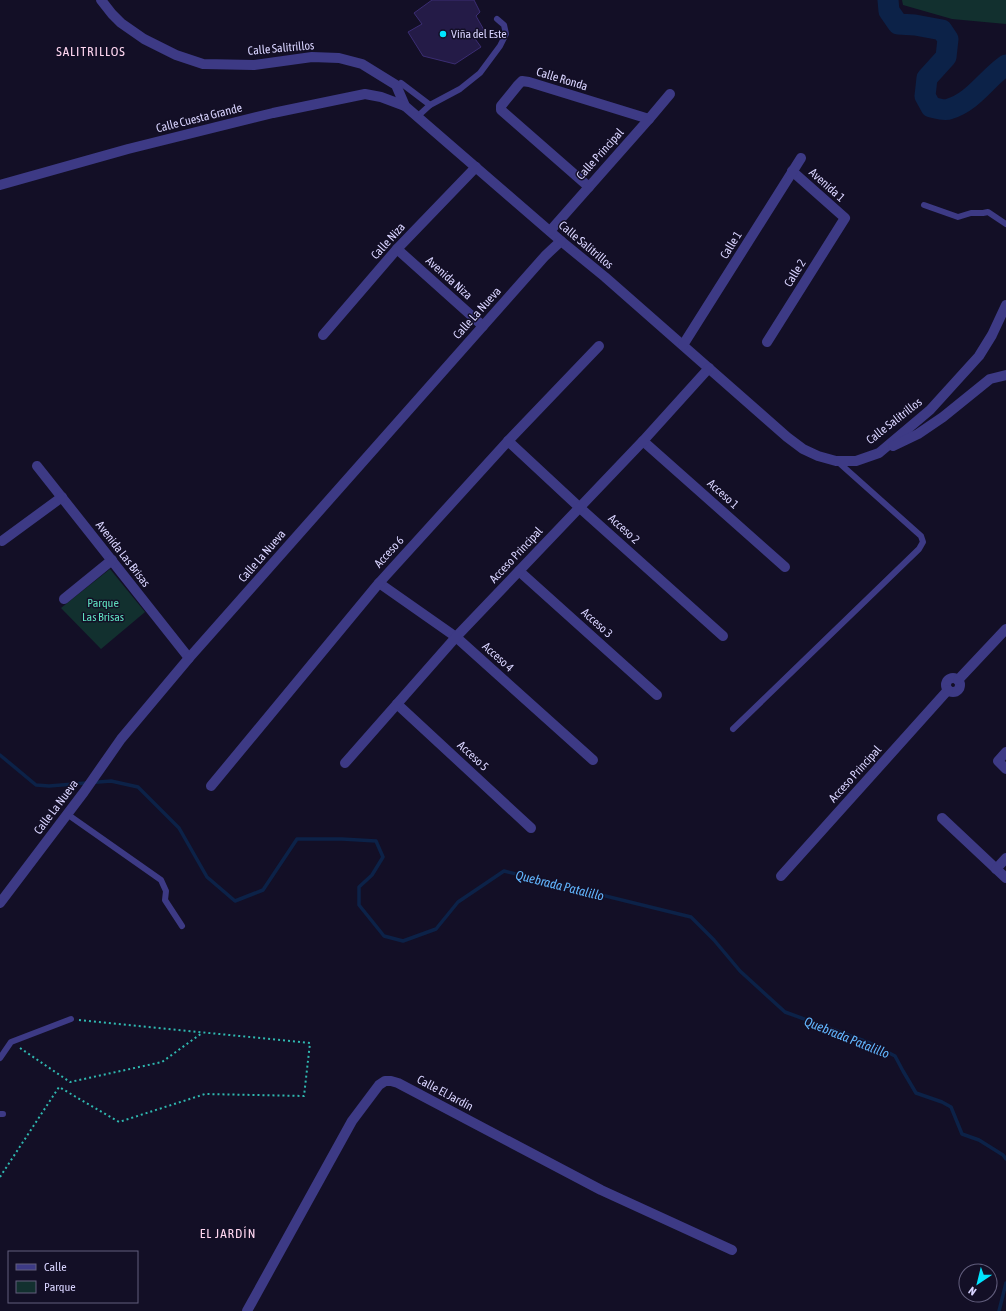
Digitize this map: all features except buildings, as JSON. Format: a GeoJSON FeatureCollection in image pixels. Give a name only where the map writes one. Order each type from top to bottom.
{"type":"FeatureCollection","features":[{"type":"Feature","properties":{"kind":"street","name":"Calle Salitrillos"},"geometry":{"type":"LineString","coordinates":[[101,0],[121,23],[144,39],[176,55],[203,64],[254,65],[312,57],[339,58],[362,64],[396,85],[405,106],[561,241],[605,277],[787,437],[803,449],[818,456],[836,461],[856,461],[879,453],[930,410],[979,356],[992,336],[1006,305]]}},
{"type":"Feature","properties":{"kind":"street","name":"Calle Ronda"},"geometry":{"type":"LineString","coordinates":[[589,187],[501,110],[501,106],[518,85],[522,81],[529,82],[649,119]]}},
{"type":"Feature","properties":{"kind":"street","name":"Calle Cuesta Grande"},"geometry":{"type":"LineString","coordinates":[[0,185],[128,149],[266,114],[365,94],[381,97],[405,106]]}},
{"type":"Feature","properties":{"kind":"street","name":"Calle Principal"},"geometry":{"type":"LineString","coordinates":[[550,231],[670,94]]}},
{"type":"Feature","properties":{"kind":"street","name":"Calle 1"},"geometry":{"type":"LineString","coordinates":[[683,345],[801,158]]}},
{"type":"Feature","properties":{"kind":"street","name":"Calle Niza"},"geometry":{"type":"LineString","coordinates":[[323,335],[397,249],[476,167]]}},
{"type":"Feature","properties":{"kind":"street","name":"Avenida 1"},"geometry":{"type":"LineString","coordinates":[[792,171],[844,218]]}},
{"type":"Feature","properties":{"kind":"street","name":"Calle 2"},"geometry":{"type":"LineString","coordinates":[[767,342],[844,218]]}},
{"type":"Feature","properties":{"kind":"street","name":"Calle La Nueva"},"geometry":{"type":"LineString","coordinates":[[0,903],[84,792],[121,739],[189,658],[545,256],[561,241]]}},
{"type":"Feature","properties":{"kind":"street","name":"Avenida Niza"},"geometry":{"type":"LineString","coordinates":[[397,249],[483,326]]}},
{"type":"Feature","properties":{"kind":"street","name":"Acceso 6"},"geometry":{"type":"LineString","coordinates":[[211,786],[379,583],[508,441],[599,346]]}},
{"type":"Feature","properties":{"kind":"street","name":"Acceso Principal"},"geometry":{"type":"LineString","coordinates":[[345,763],[456,637],[643,441],[709,368]]}},
{"type":"Feature","properties":{"kind":"street"},"geometry":{"type":"LineString","coordinates":[[879,453],[918,434],[943,417],[990,379],[1006,376]]}},
{"type":"Feature","properties":{"kind":"street","name":"Acceso 2"},"geometry":{"type":"LineString","coordinates":[[508,441],[723,636]]}},
{"type":"Feature","properties":{"kind":"street","name":"Acceso 1"},"geometry":{"type":"LineString","coordinates":[[643,441],[785,567]]}},
{"type":"Feature","properties":{"kind":"street","name":"Avenida Las Brisas"},"geometry":{"type":"LineString","coordinates":[[37,466],[189,658]]}},
{"type":"Feature","properties":{"kind":"street"},"geometry":{"type":"LineString","coordinates":[[2,541],[62,496]]}},
{"type":"Feature","properties":{"kind":"street"},"geometry":{"type":"LineString","coordinates":[[64,599],[112,560]]}},
{"type":"Feature","properties":{"kind":"street","name":"Acceso 3"},"geometry":{"type":"LineString","coordinates":[[519,571],[657,695]]}},
{"type":"Feature","properties":{"kind":"street","name":"Acceso 4"},"geometry":{"type":"LineString","coordinates":[[379,583],[456,637],[592,760]]}},
{"type":"Feature","properties":{"kind":"street","name":"Acceso Principal"},"geometry":{"type":"LineString","coordinates":[[781,876],[948,690],[954,692],[958,690],[960,686],[958,680],[1006,629]]}},
{"type":"Feature","properties":{"kind":"street","name":"Acceso 5"},"geometry":{"type":"LineString","coordinates":[[397,704],[531,828]]}},
{"type":"Feature","properties":{"kind":"street"},"geometry":{"type":"LineString","coordinates":[[1006,752],[998,761],[1006,769]]}},
{"type":"Feature","properties":{"kind":"street"},"geometry":{"type":"LineString","coordinates":[[942,818],[1006,878]]}},
{"type":"Feature","properties":{"kind":"street"},"geometry":{"type":"LineString","coordinates":[[996,869],[1006,858]]}},
{"type":"Feature","properties":{"kind":"street","name":"Calle El Jardín"},"geometry":{"type":"LineString","coordinates":[[247,1311],[352,1122],[376,1088],[384,1081],[398,1083],[601,1190],[732,1250]]}},
{"type":"Feature","properties":{"kind":"lane"},"geometry":{"type":"LineString","coordinates":[[418,116],[430,105],[460,89],[476,78],[483,70],[500,46],[506,34],[504,25],[497,19]]}},
{"type":"Feature","properties":{"kind":"lane"},"geometry":{"type":"LineString","coordinates":[[401,83],[430,105]]}},
{"type":"Feature","properties":{"kind":"lane"},"geometry":{"type":"LineString","coordinates":[[924,205],[958,217],[971,213],[988,212],[1006,224]]}},
{"type":"Feature","properties":{"kind":"lane"},"geometry":{"type":"LineString","coordinates":[[733,730],[919,549],[923,542],[920,536],[836,461]]}},
{"type":"Feature","properties":{"kind":"lane"},"geometry":{"type":"LineString","coordinates":[[67,814],[161,880],[166,891],[165,900],[182,926]]}},
{"type":"Feature","properties":{"kind":"lane"},"geometry":{"type":"LineString","coordinates":[[0,1058],[11,1042],[71,1019]]}},
{"type":"Feature","properties":{"kind":"path"},"geometry":{"type":"LineString","coordinates":[[0,1177],[59,1087],[119,1122],[205,1094],[304,1096],[310,1044],[71,1019]]}},
{"type":"Feature","properties":{"kind":"path"},"geometry":{"type":"LineString","coordinates":[[11,1042],[70,1082],[162,1062],[203,1032]]}},
{"type":"Feature","properties":{"kind":"green space"},"geometry":{"type":"Polygon","coordinates":[[[902,0],[1006,0],[1006,24],[952,19],[903,5],[902,0]]]}},
{"type":"Feature","properties":{"kind":"green space","name":"Parque Las Brisas"},"geometry":{"type":"Polygon","coordinates":[[[110,569],[145,612],[101,649],[61,608],[110,569]]]}},
{"type":"Feature","properties":{"kind":"waterway"},"geometry":{"type":"LineString","coordinates":[[888,0],[889,11],[898,24],[915,25],[942,30],[948,39],[946,57],[927,78],[925,96],[931,107],[945,110],[958,106],[972,96],[1006,65]]}},
{"type":"Feature","properties":{"kind":"waterway","name":"Quebrada Patalillo"},"geometry":{"type":"LineString","coordinates":[[0,755],[36,785],[49,786],[111,781],[138,787],[179,828],[207,877],[235,901],[263,890],[297,839],[376,841],[383,857],[372,875],[359,887],[359,905],[384,936],[403,941],[436,929],[458,902],[504,871],[691,917],[714,940],[740,971],[785,1012],[870,1043],[895,1056],[916,1093],[942,1102],[951,1107],[962,1134],[979,1140],[1003,1155],[1006,1159]]}},
{"type":"Feature","properties":{"kind":"waterway"},"geometry":{"type":"LineString","coordinates":[[999,1311],[1006,1283]]}},
{"type":"Feature","properties":{"kind":"place","name":"Viña del Este"},"geometry":{"type":"Point","coordinates":[443,34]}},
{"type":"Feature","properties":{"kind":"district","name":"SALITRILLOS"},"geometry":{"type":"Point","coordinates":[91,51]}},
{"type":"Feature","properties":{"kind":"district","name":"EL JARDÍN"},"geometry":{"type":"Point","coordinates":[228,1233]}}]}
